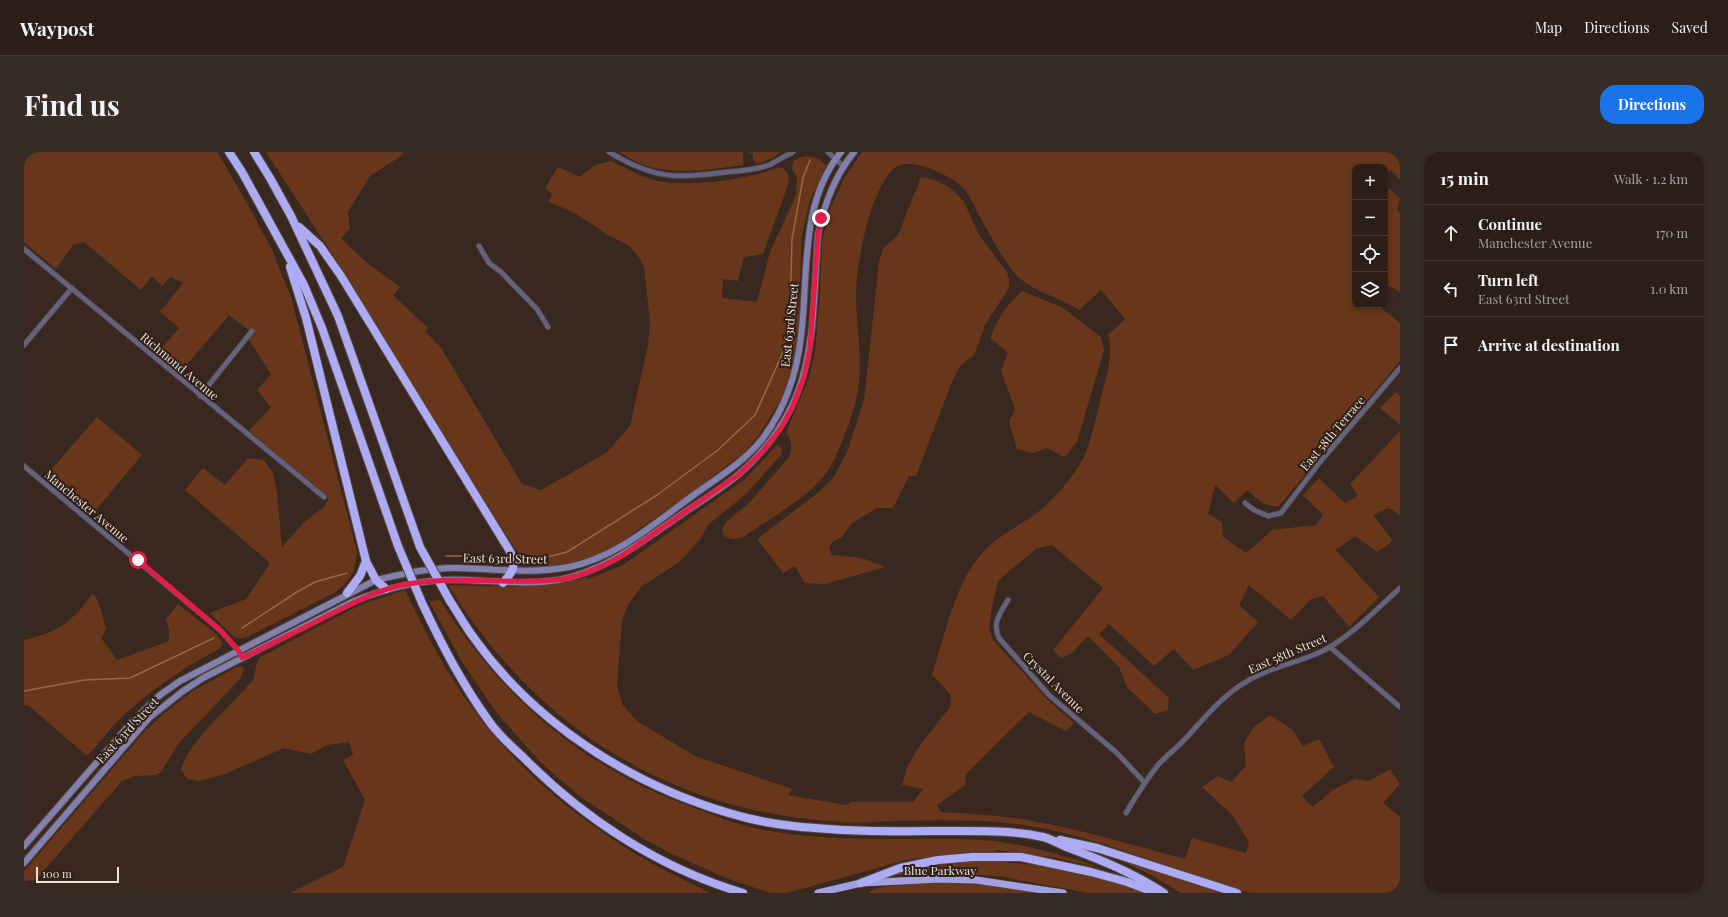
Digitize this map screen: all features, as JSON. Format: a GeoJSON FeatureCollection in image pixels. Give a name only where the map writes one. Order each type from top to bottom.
{"type":"FeatureCollection","features":[{"type":"Feature","properties":{"kind":"highway"},"geometry":{"type":"LineString","coordinates":[[229,152],[242,172],[304,285],[322,328],[398,546],[422,603],[450,660],[492,725],[539,774],[599,822],[643,850],[705,879],[742,893]]}},
{"type":"Feature","properties":{"kind":"highway"},"geometry":{"type":"LineString","coordinates":[[254,152],[295,224],[338,316],[420,547],[450,601],[474,639],[525,697],[578,740],[643,780],[674,794],[748,818],[784,825],[844,830],[1001,831],[1097,848],[1237,893]]}},
{"type":"Feature","properties":{"kind":"highway"},"geometry":{"type":"LineString","coordinates":[[295,224],[320,246],[363,310],[511,553],[514,563],[512,571],[503,582]]}},
{"type":"Feature","properties":{"kind":"highway"},"geometry":{"type":"LineString","coordinates":[[285,251],[306,318],[366,561],[376,580],[386,590]]}},
{"type":"Feature","properties":{"kind":"highway"},"geometry":{"type":"LineString","coordinates":[[347,593],[360,576],[366,561]]}},
{"type":"Feature","properties":{"kind":"highway"},"geometry":{"type":"LineString","coordinates":[[1045,838],[1112,864],[1139,877],[1164,893]]}},
{"type":"Feature","properties":{"kind":"highway"},"geometry":{"type":"LineString","coordinates":[[861,883],[900,868],[938,860],[972,857],[1021,858],[1091,872],[1127,882],[1156,893]]}},
{"type":"Feature","properties":{"kind":"highway"},"geometry":{"type":"LineString","coordinates":[[705,879],[726,893]]}},
{"type":"Feature","properties":{"kind":"highway","name":"Blue Parkway"},"geometry":{"type":"LineString","coordinates":[[818,893],[861,883],[910,880],[976,880],[1063,893]]}},
{"type":"Feature","properties":{"kind":"main road","name":"East 63rd Street"},"geometry":{"type":"LineString","coordinates":[[24,846],[145,708],[180,681],[347,593],[376,580],[408,572],[440,568],[512,571],[546,570],[570,567],[598,559],[628,543],[737,464],[763,437],[783,405],[795,373],[803,324],[807,246],[810,223],[820,191],[836,158],[841,152]]}},
{"type":"Feature","properties":{"kind":"main road","name":"East 63rd Street"},"geometry":{"type":"LineString","coordinates":[[24,863],[149,718],[183,691],[203,678],[352,602],[386,590],[413,583],[441,580],[503,582],[556,580],[579,575],[607,564],[629,551],[738,475],[762,452],[781,428],[792,408],[804,377],[810,348],[818,235],[825,203],[835,179],[854,152]]}},
{"type":"Feature","properties":{"kind":"street"},"geometry":{"type":"LineString","coordinates":[[609,152],[627,163],[649,171],[674,176],[690,176],[757,168],[770,164],[793,152]]}},
{"type":"Feature","properties":{"kind":"street"},"geometry":{"type":"LineString","coordinates":[[828,152],[843,166]]}},
{"type":"Feature","properties":{"kind":"street"},"geometry":{"type":"LineString","coordinates":[[478,246],[489,263],[501,272],[537,309],[548,327]]}},
{"type":"Feature","properties":{"kind":"street","name":"Richmond Avenue"},"geometry":{"type":"LineString","coordinates":[[24,249],[324,497]]}},
{"type":"Feature","properties":{"kind":"street"},"geometry":{"type":"LineString","coordinates":[[24,345],[72,288]]}},
{"type":"Feature","properties":{"kind":"street"},"geometry":{"type":"LineString","coordinates":[[200,396],[252,331]]}},
{"type":"Feature","properties":{"kind":"street","name":"East 58th Terrace"},"geometry":{"type":"LineString","coordinates":[[1245,503],[1254,510],[1268,516],[1281,513],[1320,462],[1400,368]]}},
{"type":"Feature","properties":{"kind":"street","name":"Manchester Avenue"},"geometry":{"type":"LineString","coordinates":[[24,466],[215,626],[238,650],[242,658]]}},
{"type":"Feature","properties":{"kind":"street","name":"East 58th Street"},"geometry":{"type":"LineString","coordinates":[[1126,813],[1144,782],[1160,763],[1181,743],[1223,697],[1232,690],[1267,670],[1315,654],[1330,647],[1344,637],[1400,588]]}},
{"type":"Feature","properties":{"kind":"street","name":"Crystal Avenue"},"geometry":{"type":"LineString","coordinates":[[1008,600],[996,622],[995,630],[999,638],[1049,695],[1117,753],[1144,782]]}},
{"type":"Feature","properties":{"kind":"street"},"geometry":{"type":"LineString","coordinates":[[1330,647],[1400,707]]}},
{"type":"Feature","properties":{"kind":"shaded area"},"geometry":{"type":"Polygon","coordinates":[[[24,152],[217,152],[247,203],[272,250],[291,297],[357,552],[352,575],[336,592],[245,638],[236,638],[233,636],[210,613],[246,599],[270,563],[185,490],[203,468],[225,485],[248,458],[264,460],[273,473],[277,493],[282,547],[304,522],[324,507],[329,499],[249,431],[271,407],[257,390],[271,374],[247,337],[251,332],[229,315],[179,374],[157,354],[179,328],[160,312],[183,283],[170,277],[162,286],[152,276],[141,290],[84,242],[73,245],[56,269],[24,242],[24,152]]]}},
{"type":"Feature","properties":{"kind":"shaded area"},"geometry":{"type":"Polygon","coordinates":[[[266,152],[404,152],[401,156],[370,176],[348,212],[350,228],[341,238],[367,263],[400,287],[393,295],[428,328],[425,331],[440,346],[522,484],[541,490],[606,453],[630,426],[648,345],[650,322],[644,267],[639,257],[628,245],[608,235],[573,212],[549,202],[552,194],[545,188],[558,167],[580,177],[595,165],[611,161],[653,180],[672,183],[703,183],[737,179],[766,172],[778,167],[786,170],[789,182],[763,254],[744,257],[738,281],[723,279],[722,298],[757,302],[770,252],[796,195],[797,179],[792,168],[793,162],[806,156],[819,159],[826,166],[810,200],[802,234],[798,327],[792,367],[782,398],[756,439],[742,454],[684,498],[615,546],[594,557],[570,563],[544,568],[532,564],[521,557],[512,544],[412,385],[345,274],[266,152]]]}},
{"type":"Feature","properties":{"kind":"shaded area"},"geometry":{"type":"Polygon","coordinates":[[[620,152],[743,152],[743,165],[695,171],[664,170],[634,161],[620,152]]]}},
{"type":"Feature","properties":{"kind":"shaded area"},"geometry":{"type":"Polygon","coordinates":[[[748,152],[781,152],[772,158],[757,164],[753,160],[753,154],[748,152]]]}},
{"type":"Feature","properties":{"kind":"shaded area"},"geometry":{"type":"Polygon","coordinates":[[[862,152],[1400,152],[1400,180],[1391,170],[1388,172],[1388,164],[1352,164],[1352,308],[1381,308],[1400,323],[1400,361],[1278,507],[1264,504],[1247,490],[1234,503],[1215,485],[1208,514],[1222,522],[1223,537],[1246,553],[1272,530],[1316,525],[1323,515],[1303,495],[1319,478],[1345,503],[1358,496],[1350,484],[1400,431],[1400,515],[1389,508],[1373,515],[1393,541],[1377,552],[1355,536],[1336,550],[1379,597],[1349,627],[1323,596],[1311,599],[1291,620],[1249,585],[1239,605],[1258,622],[1229,655],[1193,670],[1174,649],[1154,666],[1109,624],[1099,634],[1169,698],[1168,710],[1155,714],[1127,687],[1119,667],[1088,636],[1072,653],[1061,658],[1053,650],[1103,588],[1052,545],[1037,548],[998,581],[989,628],[993,640],[1049,701],[1074,723],[1066,731],[1029,712],[966,774],[965,785],[937,805],[941,812],[1027,820],[1067,828],[1185,859],[1192,838],[1246,853],[1249,842],[1233,816],[1202,787],[1218,776],[1231,782],[1246,766],[1244,743],[1253,728],[1270,715],[1293,730],[1303,746],[1319,739],[1334,767],[1302,796],[1313,807],[1334,789],[1355,779],[1369,781],[1390,769],[1400,784],[1383,803],[1400,817],[1400,893],[1252,893],[1232,888],[1097,842],[1036,827],[1018,824],[929,820],[841,822],[779,815],[721,801],[666,781],[614,754],[567,721],[523,682],[484,636],[448,585],[501,587],[535,586],[587,577],[588,579],[623,565],[745,479],[777,445],[782,449],[781,455],[745,495],[709,524],[699,541],[678,563],[641,587],[628,605],[622,621],[617,684],[622,704],[637,721],[695,756],[792,789],[788,795],[846,805],[851,802],[913,802],[923,789],[902,785],[907,767],[918,748],[950,707],[951,695],[932,675],[950,616],[967,574],[981,554],[988,547],[1034,515],[1058,494],[1073,475],[1088,447],[1107,374],[1110,358],[1110,343],[1108,335],[1125,319],[1101,290],[1079,310],[1027,283],[1012,270],[1008,264],[966,190],[946,176],[919,165],[902,164],[896,167],[887,176],[879,190],[872,207],[862,245],[856,294],[860,360],[858,391],[845,435],[833,462],[829,470],[820,481],[788,508],[742,538],[732,539],[724,536],[722,530],[726,522],[748,504],[790,456],[791,444],[786,432],[809,378],[815,351],[820,293],[822,241],[830,209],[845,177],[862,152]]]}},
{"type":"Feature","properties":{"kind":"shaded area"},"geometry":{"type":"Polygon","coordinates":[[[921,177],[935,180],[947,186],[964,202],[979,235],[1007,272],[1009,288],[986,323],[974,355],[960,366],[952,382],[916,476],[909,476],[893,508],[877,508],[852,523],[842,537],[833,541],[829,548],[832,555],[862,558],[885,567],[825,584],[805,583],[795,566],[783,573],[757,539],[819,492],[833,478],[847,452],[864,400],[879,262],[883,249],[898,235],[921,177]]]}},
{"type":"Feature","properties":{"kind":"shaded area"},"geometry":{"type":"Polygon","coordinates":[[[1388,187],[1400,199],[1397,209],[1400,213],[1400,292],[1389,286],[1388,288],[1388,187]]]}},
{"type":"Feature","properties":{"kind":"shaded area"},"geometry":{"type":"Polygon","coordinates":[[[1022,291],[1062,307],[1101,337],[1104,350],[1077,442],[1065,457],[1047,448],[1033,453],[1017,449],[1009,421],[1015,410],[1001,370],[1008,353],[990,339],[995,326],[1003,313],[1022,291]]]}},
{"type":"Feature","properties":{"kind":"shaded area"},"geometry":{"type":"Polygon","coordinates":[[[1396,392],[1400,396],[1400,425],[1380,408],[1396,392]]]}},
{"type":"Feature","properties":{"kind":"shaded area"},"geometry":{"type":"Polygon","coordinates":[[[97,417],[142,455],[91,516],[44,478],[97,417]]]}},
{"type":"Feature","properties":{"kind":"shaded area"},"geometry":{"type":"Polygon","coordinates":[[[405,590],[428,636],[454,682],[489,730],[523,767],[560,800],[620,844],[653,864],[710,893],[290,893],[343,867],[365,800],[343,760],[353,755],[349,742],[327,745],[311,754],[284,748],[225,774],[199,781],[187,779],[181,770],[192,748],[201,736],[253,680],[257,662],[260,657],[360,605],[405,590]]]}},
{"type":"Feature","properties":{"kind":"shaded area"},"geometry":{"type":"Polygon","coordinates":[[[94,594],[99,603],[106,629],[101,638],[117,660],[169,641],[169,631],[166,619],[178,604],[215,633],[223,643],[219,649],[164,682],[140,701],[115,724],[87,756],[28,705],[24,705],[24,640],[39,636],[59,627],[71,619],[94,594]]]}},
{"type":"Feature","properties":{"kind":"shaded area"},"geometry":{"type":"Polygon","coordinates":[[[440,600],[491,670],[520,700],[550,727],[583,752],[619,774],[656,793],[734,822],[780,833],[847,838],[957,839],[992,841],[1043,850],[1099,868],[1057,858],[997,850],[994,852],[965,852],[906,860],[787,893],[770,893],[726,878],[674,855],[644,839],[581,797],[541,763],[496,712],[462,662],[429,601],[440,600]]]}},
{"type":"Feature","properties":{"kind":"shaded area"},"geometry":{"type":"Polygon","coordinates":[[[239,666],[244,669],[240,679],[178,744],[161,772],[156,775],[135,776],[122,781],[39,876],[34,880],[24,881],[24,871],[144,732],[168,710],[194,690],[239,666]]]}},
{"type":"Feature","properties":{"kind":"shaded area"},"geometry":{"type":"Polygon","coordinates":[[[1122,859],[1225,893],[1181,893],[1153,876],[1122,861],[1122,859]]]}},
{"type":"Feature","properties":{"kind":"shaded area"},"geometry":{"type":"Polygon","coordinates":[[[991,861],[1035,865],[1115,882],[1144,893],[1087,893],[1005,877],[973,874],[934,873],[888,876],[914,870],[965,862],[991,861]]]}},
{"type":"Feature","properties":{"kind":"shaded area"},"geometry":{"type":"Polygon","coordinates":[[[916,883],[968,883],[1041,893],[868,893],[877,888],[916,883]]]}},
{"type":"Feature","properties":{"kind":"waterway"},"geometry":{"type":"LineString","coordinates":[[532,561],[567,552],[657,495],[718,450],[755,415],[784,350],[790,316],[792,239],[803,178],[810,160]]}},
{"type":"Feature","properties":{"kind":"waterway"},"geometry":{"type":"LineString","coordinates":[[446,556],[484,556],[500,560]]}},
{"type":"Feature","properties":{"kind":"waterway"},"geometry":{"type":"LineString","coordinates":[[242,628],[315,582],[347,573]]}},
{"type":"Feature","properties":{"kind":"waterway"},"geometry":{"type":"LineString","coordinates":[[24,691],[84,680],[130,678],[214,638]]}},
{"type":"Feature","properties":{"kind":"route"},"geometry":{"type":"LineString","coordinates":[[138,560],[220,630],[238,650],[242,658],[330,615],[352,602],[398,586],[441,580],[503,582],[556,580],[590,571],[607,564],[623,555],[738,475],[762,452],[781,428],[792,408],[804,377],[810,348],[818,235],[821,218]]}}]}
